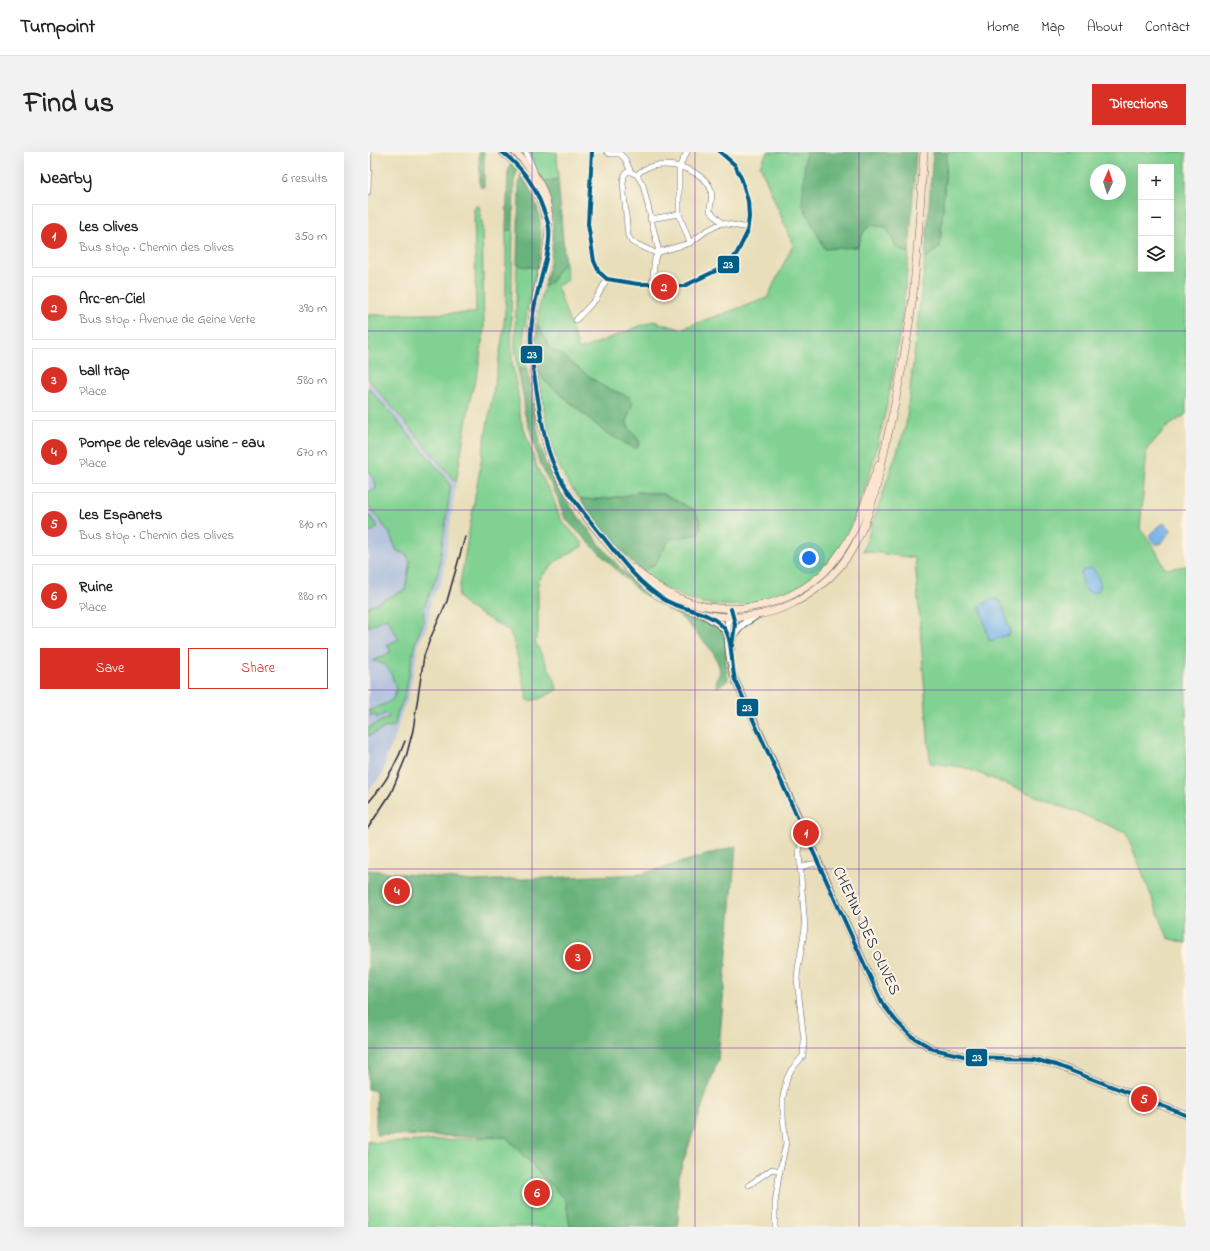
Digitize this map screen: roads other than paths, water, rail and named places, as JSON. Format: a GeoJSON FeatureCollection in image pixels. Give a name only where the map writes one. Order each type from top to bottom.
{"type":"FeatureCollection","features":[{"type":"Feature","properties":{"kind":"main road"},"geometry":{"type":"LineString","coordinates":[[515,154],[525,161],[538,179],[547,202],[549,228],[546,256],[534,310],[531,335],[532,367],[548,451],[558,476],[576,503],[613,550],[642,583],[667,601],[703,614],[731,617],[775,611],[805,597],[827,581],[847,557],[857,541],[870,510],[877,487],[899,383],[912,305],[924,152]]}},
{"type":"Feature","properties":{"kind":"main road"},"geometry":{"type":"LineString","coordinates":[[515,154],[523,170],[537,191],[549,228]]}},
{"type":"Feature","properties":{"kind":"main road"},"geometry":{"type":"LineString","coordinates":[[613,550],[647,580],[677,598],[706,607],[731,609],[752,607],[779,600],[794,594],[821,575],[843,549],[851,535],[886,446]]}},
{"type":"Feature","properties":{"kind":"street"},"geometry":{"type":"LineString","coordinates":[[368,192],[369,152]]}},
{"type":"Feature","properties":{"kind":"street"},"geometry":{"type":"LineString","coordinates":[[592,152],[588,224],[594,261],[599,272],[607,279],[638,284],[652,284],[664,287],[684,286],[728,265],[737,253],[747,233],[749,217],[748,201],[742,180],[735,165],[720,152]]}},
{"type":"Feature","properties":{"kind":"street"},"geometry":{"type":"LineString","coordinates":[[607,152],[610,154],[620,154],[625,159],[631,172],[637,175],[642,185],[658,253],[655,258],[652,284]]}},
{"type":"Feature","properties":{"kind":"street"},"geometry":{"type":"LineString","coordinates":[[687,152],[679,167],[679,214],[690,243]]}},
{"type":"Feature","properties":{"kind":"street"},"geometry":{"type":"LineString","coordinates":[[637,175],[641,170],[648,166],[657,164],[679,167],[691,171],[703,178],[710,186],[713,194],[710,211],[722,223],[748,228]]}},
{"type":"Feature","properties":{"kind":"street"},"geometry":{"type":"LineString","coordinates":[[631,172],[627,172],[624,176],[623,183],[628,236],[632,242],[658,253],[690,243],[706,231],[722,223]]}},
{"type":"Feature","properties":{"kind":"street"},"geometry":{"type":"LineString","coordinates":[[650,219],[679,214]]}},
{"type":"Feature","properties":{"kind":"street"},"geometry":{"type":"LineString","coordinates":[[576,320],[596,299],[607,279]]}},
{"type":"Feature","properties":{"kind":"street","name":"CHEMIN DES OLIVES"},"geometry":{"type":"LineString","coordinates":[[731,609],[731,617],[727,633],[735,680],[882,1003],[897,1022],[911,1036],[933,1049],[968,1057],[1034,1059],[1056,1065],[1186,1115]]}},
{"type":"Feature","properties":{"kind":"street"},"geometry":{"type":"LineString","coordinates":[[703,614],[720,625],[727,633]]}},
{"type":"Feature","properties":{"kind":"street"},"geometry":{"type":"LineString","coordinates":[[734,636],[743,624],[759,614]]}},
{"type":"Feature","properties":{"kind":"street","name":"CHEMIN DES OLIVES"},"geometry":{"type":"LineString","coordinates":[[730,655],[735,624],[731,617]]}},
{"type":"Feature","properties":{"kind":"street"},"geometry":{"type":"LineString","coordinates":[[774,1227],[775,1203],[786,1143],[783,1117],[783,1097],[791,1070],[803,1056],[804,1041],[797,979],[805,928],[799,852],[801,843],[807,836]]}},
{"type":"Feature","properties":{"kind":"street"},"geometry":{"type":"LineString","coordinates":[[800,869],[805,865],[820,864]]}},
{"type":"Feature","properties":{"kind":"street"},"geometry":{"type":"LineString","coordinates":[[749,1185],[772,1169],[780,1171]]}},
{"type":"Feature","properties":{"kind":"water"},"geometry":{"type":"Polygon","coordinates":[[[1162,524],[1165,524],[1171,531],[1160,544],[1155,544],[1150,538],[1150,534],[1162,524]]]}},
{"type":"Feature","properties":{"kind":"water"},"geometry":{"type":"Polygon","coordinates":[[[1092,568],[1097,574],[1100,588],[1096,592],[1092,593],[1084,587],[1081,573],[1083,570],[1092,568]]]}},
{"type":"Feature","properties":{"kind":"water"},"geometry":{"type":"Polygon","coordinates":[[[992,599],[998,599],[1001,601],[1011,632],[1010,634],[991,641],[989,640],[980,606],[992,599]]]}},
{"type":"Feature","properties":{"kind":"railway"},"geometry":{"type":"LineString","coordinates":[[368,828],[391,793],[406,757],[413,730],[424,656],[447,601],[465,537]]}},
{"type":"Feature","properties":{"kind":"railway"},"geometry":{"type":"LineString","coordinates":[[368,803],[390,774],[405,741]]}},
{"type":"Feature","properties":{"kind":"place","name":"Arc-en-Ciel"},"geometry":{"type":"Point","coordinates":[664,287]}},
{"type":"Feature","properties":{"kind":"place","name":"Les Olives"},"geometry":{"type":"Point","coordinates":[806,833]}},
{"type":"Feature","properties":{"kind":"place","name":"Pompe de relevage usine - eau"},"geometry":{"type":"Point","coordinates":[397,891]}},
{"type":"Feature","properties":{"kind":"place","name":"ball trap"},"geometry":{"type":"Point","coordinates":[578,957]}},
{"type":"Feature","properties":{"kind":"place","name":"Les Espanets"},"geometry":{"type":"Point","coordinates":[1144,1099]}},
{"type":"Feature","properties":{"kind":"place","name":"Ruine"},"geometry":{"type":"Point","coordinates":[537,1193]}}]}
